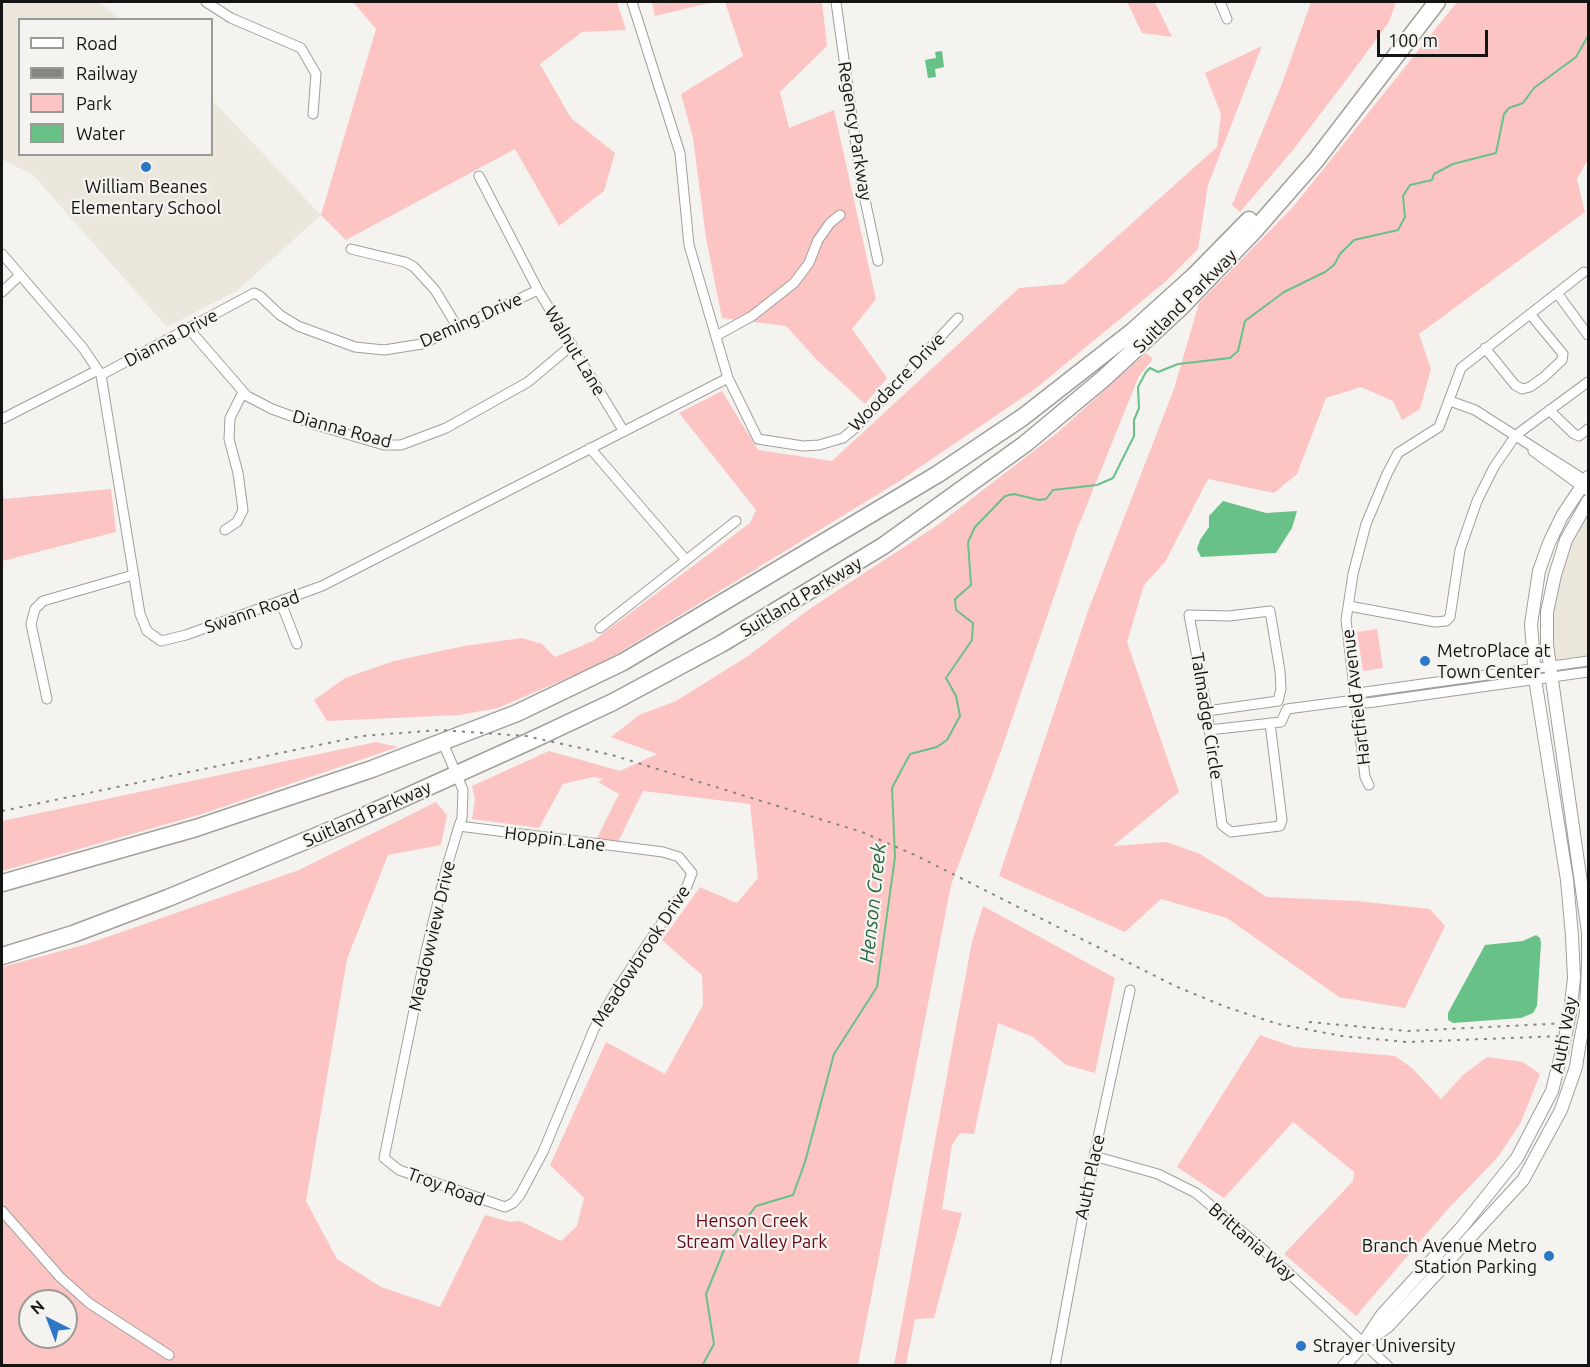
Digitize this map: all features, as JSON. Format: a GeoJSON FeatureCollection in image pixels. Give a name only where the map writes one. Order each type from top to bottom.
{"type":"FeatureCollection","features":[{"type":"Feature","properties":{"kind":"highway","name":"Suitland Parkway"},"geometry":{"type":"LineString","coordinates":[[2,883],[253,810],[442,743],[537,705],[643,651],[956,463],[1070,382],[1164,304],[1251,218],[1330,127],[1424,2]]}},
{"type":"Feature","properties":{"kind":"highway","name":"Suitland Parkway"},"geometry":{"type":"LineString","coordinates":[[2,956],[130,914],[456,775],[622,697],[763,621],[900,535],[1018,449],[1134,351],[1243,243],[1334,139],[1437,2]]}},
{"type":"Feature","properties":{"kind":"street"},"geometry":{"type":"LineString","coordinates":[[206,2],[231,18],[301,48],[316,74],[313,114]]}},
{"type":"Feature","properties":{"kind":"street"},"geometry":{"type":"LineString","coordinates":[[632,2],[661,85],[680,153],[689,245],[728,378]]}},
{"type":"Feature","properties":{"kind":"street","name":"Regency Parkway"},"geometry":{"type":"LineString","coordinates":[[836,2],[861,181],[878,261]]}},
{"type":"Feature","properties":{"kind":"street"},"geometry":{"type":"LineString","coordinates":[[1220,2],[1227,19]]}},
{"type":"Feature","properties":{"kind":"street","name":"Walnut Lane"},"geometry":{"type":"LineString","coordinates":[[479,176],[538,290],[623,430]]}},
{"type":"Feature","properties":{"kind":"street"},"geometry":{"type":"LineString","coordinates":[[716,336],[752,316],[794,283],[806,268],[818,240],[830,223],[840,215]]}},
{"type":"Feature","properties":{"kind":"street"},"geometry":{"type":"LineString","coordinates":[[351,249],[405,262],[414,267],[435,290],[458,328]]}},
{"type":"Feature","properties":{"kind":"street","name":"Swann Road"},"geometry":{"type":"LineString","coordinates":[[2,254],[76,339],[99,373],[142,623],[147,631],[161,641],[186,635],[281,603],[375,560],[623,430],[728,378]]}},
{"type":"Feature","properties":{"kind":"street","name":"Hartfield Avenue"},"geometry":{"type":"LineString","coordinates":[[1369,785],[1365,777],[1346,620],[1353,574],[1366,524],[1398,453],[1439,427],[1461,368],[1584,272]]}},
{"type":"Feature","properties":{"kind":"street"},"geometry":{"type":"LineString","coordinates":[[2,292],[20,275]]}},
{"type":"Feature","properties":{"kind":"street","name":"Deming Drive"},"geometry":{"type":"LineString","coordinates":[[241,300],[257,294],[288,321],[336,340],[369,349],[405,348],[422,344],[538,290]]}},
{"type":"Feature","properties":{"kind":"street"},"geometry":{"type":"LineString","coordinates":[[1557,293],[1588,335]]}},
{"type":"Feature","properties":{"kind":"street","name":"Dianna Drive"},"geometry":{"type":"LineString","coordinates":[[2,419],[189,329],[241,300]]}},
{"type":"Feature","properties":{"kind":"street"},"geometry":{"type":"LineString","coordinates":[[1485,348],[1515,385],[1522,389],[1544,377],[1562,360],[1563,354],[1530,314]]}},
{"type":"Feature","properties":{"kind":"street","name":"Woodacre Drive"},"geometry":{"type":"LineString","coordinates":[[728,378],[758,439],[804,446],[819,445],[843,438],[855,428],[958,318]]}},
{"type":"Feature","properties":{"kind":"street","name":"Dianna Road"},"geometry":{"type":"LineString","coordinates":[[189,329],[243,392],[272,409],[384,445],[400,445],[446,428],[519,388],[544,371],[572,345]]}},
{"type":"Feature","properties":{"kind":"street"},"geometry":{"type":"LineString","coordinates":[[1349,606],[1435,622],[1446,621],[1450,617],[1460,550],[1466,530],[1494,467],[1516,435],[1588,382]]}},
{"type":"Feature","properties":{"kind":"street"},"geometry":{"type":"LineString","coordinates":[[225,530],[237,522],[243,510],[238,473],[229,439],[230,418],[243,392]]}},
{"type":"Feature","properties":{"kind":"street"},"geometry":{"type":"LineString","coordinates":[[1450,401],[1475,410],[1587,483]]}},
{"type":"Feature","properties":{"kind":"street"},"geometry":{"type":"LineString","coordinates":[[1549,410],[1574,434],[1579,436],[1588,429]]}},
{"type":"Feature","properties":{"kind":"street"},"geometry":{"type":"LineString","coordinates":[[590,448],[686,560]]}},
{"type":"Feature","properties":{"kind":"street","name":"Auth Way"},"geometry":{"type":"LineString","coordinates":[[1344,1365],[1364,1343],[1382,1315],[1462,1227],[1517,1158],[1552,1091],[1570,1013],[1574,978],[1568,893],[1534,671],[1531,624],[1539,571],[1562,516],[1587,483]]}},
{"type":"Feature","properties":{"kind":"street","name":"Auth Way"},"geometry":{"type":"LineString","coordinates":[[1364,1343],[1388,1326],[1523,1180],[1561,1110],[1576,1066],[1586,1012],[1588,933],[1550,672],[1547,612],[1566,540],[1588,501]]}},
{"type":"Feature","properties":{"kind":"street"},"geometry":{"type":"LineString","coordinates":[[600,628],[736,521]]}},
{"type":"Feature","properties":{"kind":"street"},"geometry":{"type":"LineString","coordinates":[[47,699],[31,624],[35,609],[44,601],[133,574]]}},
{"type":"Feature","properties":{"kind":"street"},"geometry":{"type":"LineString","coordinates":[[281,603],[297,644]]}},
{"type":"Feature","properties":{"kind":"street","name":"Talmadge Circle"},"geometry":{"type":"LineString","coordinates":[[1268,723],[1282,820],[1280,825],[1231,832],[1222,825],[1207,711],[1189,615],[1229,616],[1270,611],[1280,671],[1281,689],[1278,701]]}},
{"type":"Feature","properties":{"kind":"street"},"geometry":{"type":"LineString","coordinates":[[1550,672],[1588,661]]}},
{"type":"Feature","properties":{"kind":"street"},"geometry":{"type":"LineString","coordinates":[[1207,711],[1278,701],[1287,709],[1356,699],[1365,692],[1425,690],[1534,671],[1588,672]]}},
{"type":"Feature","properties":{"kind":"street"},"geometry":{"type":"LineString","coordinates":[[1263,703],[1268,723]]}},
{"type":"Feature","properties":{"kind":"street"},"geometry":{"type":"LineString","coordinates":[[1209,730],[1281,722],[1287,709]]}},
{"type":"Feature","properties":{"kind":"street","name":"Meadowview Drive"},"geometry":{"type":"LineString","coordinates":[[389,1133],[426,951],[459,826],[464,795],[442,743]]}},
{"type":"Feature","properties":{"kind":"street","name":"Hoppin Lane"},"geometry":{"type":"LineString","coordinates":[[459,826],[651,851]]}},
{"type":"Feature","properties":{"kind":"street","name":"Meadowbrook Drive"},"geometry":{"type":"LineString","coordinates":[[543,1152],[594,1029],[619,986],[691,878],[691,869],[678,857],[651,851]]}},
{"type":"Feature","properties":{"kind":"street","name":"Auth Place"},"geometry":{"type":"LineString","coordinates":[[1055,1365],[1094,1156],[1130,990]]}},
{"type":"Feature","properties":{"kind":"street","name":"Troy Road"},"geometry":{"type":"LineString","coordinates":[[389,1133],[384,1158],[392,1167],[505,1207],[513,1203],[520,1195],[543,1152]]}},
{"type":"Feature","properties":{"kind":"street","name":"Brittania Way"},"geometry":{"type":"LineString","coordinates":[[1094,1156],[1158,1174],[1196,1193],[1264,1250],[1388,1365]]}},
{"type":"Feature","properties":{"kind":"street"},"geometry":{"type":"LineString","coordinates":[[2,1211],[60,1277],[89,1303],[169,1355]]}},
{"type":"Feature","properties":{"kind":"shaded area","name":"William Beanes Elementary School"},"geometry":{"type":"Polygon","coordinates":[[[2,2],[99,2],[120,18],[18,18],[18,156],[213,156],[213,101],[321,215],[238,290],[167,327],[33,175],[2,159],[2,2]]]}},
{"type":"Feature","properties":{"kind":"shaded area"},"geometry":{"type":"Polygon","coordinates":[[[1588,510],[1588,656],[1551,660],[1553,598],[1570,541],[1588,510]]]}},
{"type":"Feature","properties":{"kind":"green space"},"geometry":{"type":"Polygon","coordinates":[[[353,2],[617,2],[626,30],[582,32],[540,64],[571,118],[615,153],[604,191],[559,226],[515,149],[346,240],[321,215],[376,29],[353,2]]]}},
{"type":"Feature","properties":{"kind":"green space"},"geometry":{"type":"Polygon","coordinates":[[[652,2],[713,2],[655,16],[652,2]]]}},
{"type":"Feature","properties":{"kind":"green space"},"geometry":{"type":"Polygon","coordinates":[[[725,2],[822,2],[827,46],[780,92],[789,128],[834,110],[876,299],[852,329],[887,378],[865,404],[817,360],[786,326],[722,318],[706,238],[693,138],[681,94],[743,56],[725,2]]]}},
{"type":"Feature","properties":{"kind":"green space"},"geometry":{"type":"Polygon","coordinates":[[[1127,2],[1155,2],[1172,37],[1142,33],[1127,2]]]}},
{"type":"Feature","properties":{"kind":"green space"},"geometry":{"type":"Polygon","coordinates":[[[1311,2],[1396,2],[1389,22],[1353,71],[1293,150],[1240,212],[1232,205],[1283,81],[1311,2]]]}},
{"type":"Feature","properties":{"kind":"green space"},"geometry":{"type":"Polygon","coordinates":[[[1457,2],[1588,2],[1588,159],[1577,179],[1585,212],[1419,334],[1431,369],[1420,409],[1402,420],[1393,401],[1361,387],[1326,398],[1297,474],[1274,493],[1208,479],[1165,562],[1144,585],[1127,642],[1179,792],[1113,846],[1167,842],[1200,854],[1267,897],[1357,901],[1430,909],[1445,926],[1405,1008],[1339,997],[1227,918],[1161,899],[1125,932],[999,876],[1089,608],[1174,389],[1199,303],[1293,207],[1457,2]]]}},
{"type":"Feature","properties":{"kind":"green space"},"geometry":{"type":"Polygon","coordinates":[[[1262,46],[1208,185],[1198,249],[1165,282],[1035,389],[898,482],[602,663],[498,708],[459,715],[327,721],[314,700],[345,678],[394,661],[464,646],[522,638],[542,644],[555,657],[593,641],[750,523],[756,510],[679,413],[722,391],[758,450],[832,461],[1019,288],[1064,284],[1217,147],[1221,114],[1205,73],[1262,46]]]}},
{"type":"Feature","properties":{"kind":"green space","name":"Henson Creek Stream Valley Park"},"geometry":{"type":"Polygon","coordinates":[[[1146,353],[1153,359],[1139,376],[1076,532],[1001,751],[951,885],[858,1365],[2,1366],[2,967],[87,944],[299,870],[436,802],[447,815],[441,845],[388,855],[347,959],[306,1201],[337,1259],[381,1287],[440,1307],[485,1215],[510,1222],[520,1221],[561,1241],[577,1226],[584,1198],[550,1165],[606,1042],[665,1074],[703,1005],[702,975],[662,940],[700,887],[737,903],[758,878],[750,804],[643,791],[618,842],[596,840],[619,794],[598,782],[603,779],[594,777],[563,784],[539,828],[472,819],[475,799],[472,786],[549,751],[620,771],[657,754],[611,737],[639,715],[676,701],[748,656],[808,610],[939,524],[1057,433],[1146,353]]]}},
{"type":"Feature","properties":{"kind":"green space"},"geometry":{"type":"Polygon","coordinates":[[[2,486],[4,499],[111,489],[116,532],[2,561],[2,486]]]}},
{"type":"Feature","properties":{"kind":"green space"},"geometry":{"type":"Polygon","coordinates":[[[1377,629],[1383,668],[1363,671],[1357,632],[1377,629]]]}},
{"type":"Feature","properties":{"kind":"green space"},"geometry":{"type":"Polygon","coordinates":[[[376,742],[398,747],[202,814],[2,871],[2,821],[376,742]]]}},
{"type":"Feature","properties":{"kind":"green space"},"geometry":{"type":"Polygon","coordinates":[[[983,906],[1115,978],[1095,1073],[1066,1065],[1033,1037],[998,1023],[974,1134],[960,1133],[952,1145],[942,1209],[962,1213],[934,1318],[915,1319],[906,1365],[894,1365],[972,942],[983,906]]]}},
{"type":"Feature","properties":{"kind":"green space"},"geometry":{"type":"Polygon","coordinates":[[[1260,1035],[1294,1047],[1395,1056],[1412,1068],[1441,1099],[1463,1075],[1487,1057],[1523,1062],[1540,1074],[1521,1122],[1498,1157],[1448,1209],[1356,1316],[1284,1254],[1353,1181],[1354,1172],[1293,1122],[1224,1198],[1177,1167],[1260,1035]]]}},
{"type":"Feature","properties":{"kind":"water"},"geometry":{"type":"Polygon","coordinates":[[[942,51],[944,67],[935,69],[936,77],[928,78],[925,60],[936,58],[935,52],[942,51]]]}},
{"type":"Feature","properties":{"kind":"water"},"geometry":{"type":"Polygon","coordinates":[[[1223,501],[1266,513],[1297,511],[1292,528],[1276,553],[1201,557],[1197,549],[1209,527],[1209,516],[1223,501]]]}},
{"type":"Feature","properties":{"kind":"water"},"geometry":{"type":"Polygon","coordinates":[[[1536,935],[1540,938],[1541,943],[1537,1006],[1533,1013],[1521,1018],[1453,1023],[1448,1020],[1448,1013],[1485,945],[1523,941],[1536,935]]]}},
{"type":"Feature","properties":{"kind":"waterway","name":"Henson Creek"},"geometry":{"type":"LineString","coordinates":[[702,1366],[714,1344],[706,1294],[726,1245],[756,1206],[793,1195],[805,1162],[834,1054],[877,987],[895,857],[892,788],[910,754],[937,747],[947,740],[960,716],[956,696],[946,678],[972,640],[973,623],[956,610],[955,599],[971,585],[968,542],[975,527],[1005,496],[1014,494],[1039,500],[1046,499],[1053,490],[1097,485],[1113,478],[1134,436],[1134,420],[1139,408],[1138,387],[1150,368],[1158,372],[1178,364],[1230,358],[1238,351],[1245,321],[1284,292],[1325,272],[1334,265],[1340,254],[1354,240],[1398,230],[1405,217],[1403,196],[1410,185],[1432,180],[1434,174],[1453,164],[1496,153],[1504,114],[1509,108],[1523,103],[1534,88],[1576,57],[1588,36]]}},
{"type":"Feature","properties":{"kind":"railway"},"geometry":{"type":"LineString","coordinates":[[2,811],[362,736],[440,730],[526,736],[612,755],[862,832],[917,856],[1175,986],[1226,1007],[1278,1024],[1342,1036],[1407,1042],[1588,1035]]}},
{"type":"Feature","properties":{"kind":"railway"},"geometry":{"type":"LineString","coordinates":[[1309,1022],[1408,1031],[1588,1022]]}},
{"type":"Feature","properties":{"kind":"place","name":"William Beanes Elementary School"},"geometry":{"type":"Point","coordinates":[146,167]}},
{"type":"Feature","properties":{"kind":"place","name":"MetroPlace at Town Center"},"geometry":{"type":"Point","coordinates":[1425,661]}},
{"type":"Feature","properties":{"kind":"place","name":"Branch Avenue Metro Station Parking"},"geometry":{"type":"Point","coordinates":[1549,1256]}},
{"type":"Feature","properties":{"kind":"place","name":"Strayer University"},"geometry":{"type":"Point","coordinates":[1301,1346]}}]}
